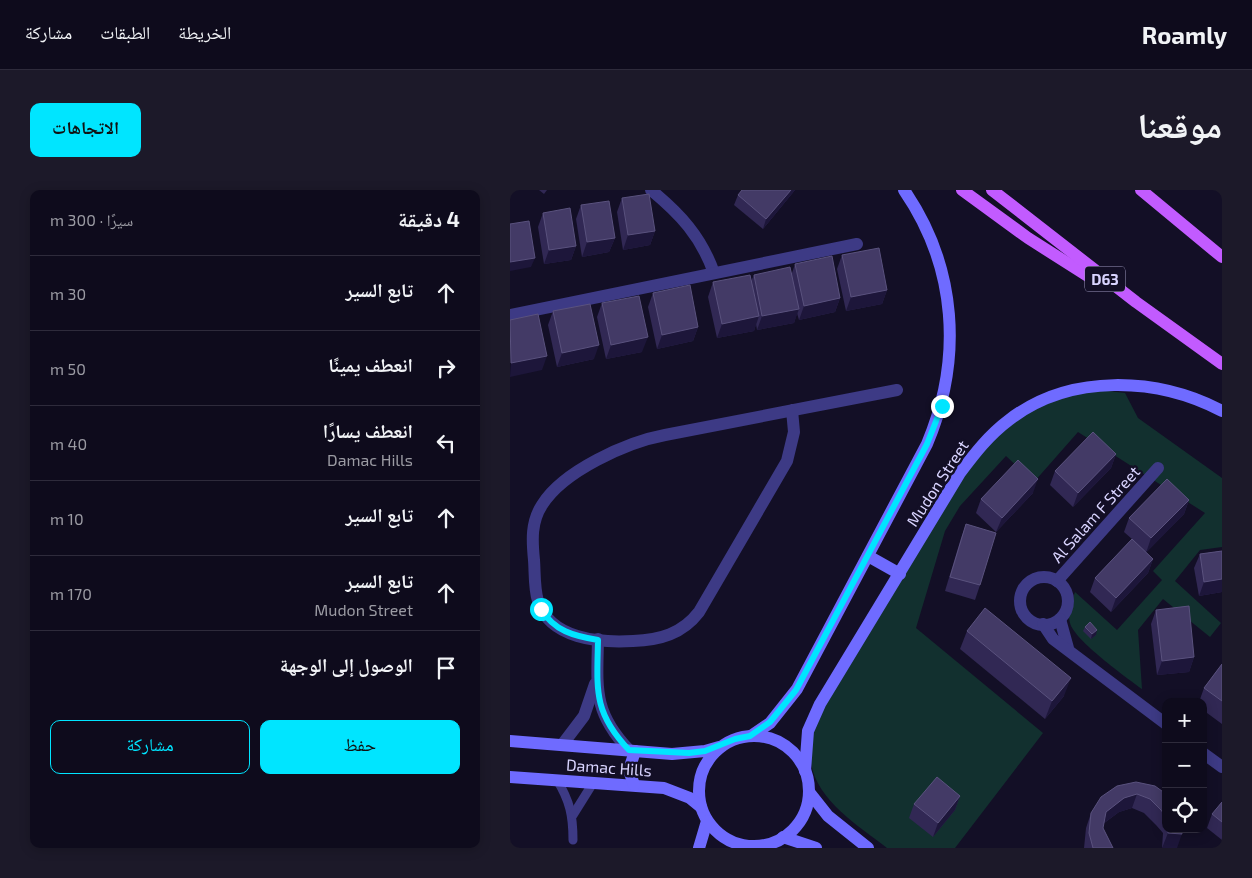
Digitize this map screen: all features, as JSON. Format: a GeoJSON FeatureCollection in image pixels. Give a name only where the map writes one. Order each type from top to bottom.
{"type":"FeatureCollection","features":[{"type":"Feature","properties":{"kind":"main road"},"geometry":{"type":"LineString","coordinates":[[962,190],[1041,247],[1136,302]]}},
{"type":"Feature","properties":{"kind":"main road","name":"D63"},"geometry":{"type":"LineString","coordinates":[[992,190],[1136,302],[1222,364]]}},
{"type":"Feature","properties":{"kind":"main road"},"geometry":{"type":"LineString","coordinates":[[1141,190],[1222,257]]}},
{"type":"Feature","properties":{"kind":"street"},"geometry":{"type":"LineString","coordinates":[[650,190],[687,222],[699,238],[714,273]]}},
{"type":"Feature","properties":{"kind":"street","name":"Mudon Street"},"geometry":{"type":"LineString","coordinates":[[750,736],[770,722],[796,690],[930,438],[942,406],[950,366],[950,318],[941,264],[926,226],[904,190]]}},
{"type":"Feature","properties":{"kind":"street"},"geometry":{"type":"LineString","coordinates":[[510,315],[857,244]]}},
{"type":"Feature","properties":{"kind":"street","name":"Mudon Street"},"geometry":{"type":"LineString","coordinates":[[805,770],[806,746],[813,717],[942,501],[982,444],[1010,419],[1042,400],[1077,389],[1114,385],[1147,386],[1176,391],[1203,401],[1222,411]]}},
{"type":"Feature","properties":{"kind":"street"},"geometry":{"type":"LineString","coordinates":[[792,410],[794,437],[787,461],[694,618],[681,630],[657,638],[628,641],[598,640],[570,634],[556,627],[545,616],[538,601],[532,535],[535,518],[547,497],[600,458],[631,443],[792,410],[897,390]]}},
{"type":"Feature","properties":{"kind":"street","name":"Al Salam F Street"},"geometry":{"type":"LineString","coordinates":[[1057,581],[1158,468]]}},
{"type":"Feature","properties":{"kind":"street"},"geometry":{"type":"LineString","coordinates":[[868,556],[900,574]]}},
{"type":"Feature","properties":{"kind":"street","name":"Al Salam F Street"},"geometry":{"type":"LineString","coordinates":[[1060,619],[1068,604],[1067,595],[1063,587],[1057,581],[1048,578],[1038,578],[1030,582],[1023,589],[1020,598],[1025,616],[1032,622],[1042,624],[1053,639],[1068,648],[1162,721]]}},
{"type":"Feature","properties":{"kind":"street"},"geometry":{"type":"LineString","coordinates":[[1042,624],[1051,624],[1060,619],[1068,648]]}},
{"type":"Feature","properties":{"kind":"street"},"geometry":{"type":"LineString","coordinates":[[598,640],[597,674],[599,702],[604,718],[612,731],[632,750],[629,770],[634,785]]}},
{"type":"Feature","properties":{"kind":"street"},"geometry":{"type":"LineString","coordinates":[[562,745],[584,716],[597,674]]}},
{"type":"Feature","properties":{"kind":"street"},"geometry":{"type":"LineString","coordinates":[[750,736],[764,737],[789,748],[799,758],[805,770],[809,792],[803,816],[794,828],[783,838],[767,844],[749,847],[726,838],[707,821],[701,807],[698,791],[701,773],[711,754],[735,739],[750,736]]}},
{"type":"Feature","properties":{"kind":"street","name":"Damac Hills"},"geometry":{"type":"LineString","coordinates":[[510,741],[689,753],[721,746]]}},
{"type":"Feature","properties":{"kind":"street"},"geometry":{"type":"LineString","coordinates":[[1207,756],[1222,767]]}},
{"type":"Feature","properties":{"kind":"street","name":"Damac Hills"},"geometry":{"type":"LineString","coordinates":[[510,776],[664,788],[677,792],[701,807]]}},
{"type":"Feature","properties":{"kind":"street"},"geometry":{"type":"LineString","coordinates":[[809,792],[828,816],[868,848]]}},
{"type":"Feature","properties":{"kind":"street"},"geometry":{"type":"LineString","coordinates":[[699,848],[707,821]]}},
{"type":"Feature","properties":{"kind":"street"},"geometry":{"type":"LineString","coordinates":[[783,838],[816,848]]}},
{"type":"Feature","properties":{"kind":"lane"},"geometry":{"type":"LineString","coordinates":[[558,780],[569,801],[573,815],[573,840]]}},
{"type":"Feature","properties":{"kind":"lane"},"geometry":{"type":"LineString","coordinates":[[573,815],[593,783]]}},
{"type":"Feature","properties":{"kind":"green space"},"geometry":{"type":"Polygon","coordinates":[[[1100,390],[1125,393],[1138,418],[1222,478],[1222,547],[1200,550],[1175,581],[1221,623],[1210,637],[1163,599],[1138,630],[1142,689],[1114,668],[1081,639],[1070,623],[1070,608],[1075,592],[1117,630],[1162,580],[1153,571],[1205,513],[1078,432],[1034,482],[1006,456],[960,506],[945,531],[916,628],[1043,733],[955,848],[887,848],[841,812],[821,789],[815,777],[810,757],[814,712],[977,449],[1046,400],[1100,390]]]}},
{"type":"Feature","properties":{"kind":"building"},"geometry":{"type":"Polygon","coordinates":[[[742,190],[791,190],[766,219],[738,195],[742,190]]]}},
{"type":"Feature","properties":{"kind":"building"},"geometry":{"type":"Polygon","coordinates":[[[649,194],[655,231],[628,235],[622,198],[649,194]]]}},
{"type":"Feature","properties":{"kind":"building"},"geometry":{"type":"Polygon","coordinates":[[[609,201],[615,238],[587,242],[581,205],[609,201]]]}},
{"type":"Feature","properties":{"kind":"building"},"geometry":{"type":"Polygon","coordinates":[[[570,208],[576,246],[549,250],[543,213],[570,208]]]}},
{"type":"Feature","properties":{"kind":"building"},"geometry":{"type":"Polygon","coordinates":[[[529,221],[535,258],[510,262],[510,224],[529,221]]]}},
{"type":"Feature","properties":{"kind":"building"},"geometry":{"type":"Polygon","coordinates":[[[879,248],[887,290],[851,297],[842,255],[879,248]]]}},
{"type":"Feature","properties":{"kind":"building"},"geometry":{"type":"Polygon","coordinates":[[[832,256],[840,298],[804,306],[795,264],[832,256]]]}},
{"type":"Feature","properties":{"kind":"building"},"geometry":{"type":"Polygon","coordinates":[[[790,267],[799,309],[762,316],[754,275],[790,267]]]}},
{"type":"Feature","properties":{"kind":"building"},"geometry":{"type":"Polygon","coordinates":[[[750,275],[759,316],[722,324],[713,282],[750,275]]]}},
{"type":"Feature","properties":{"kind":"building"},"geometry":{"type":"Polygon","coordinates":[[[690,285],[698,327],[662,335],[653,293],[690,285]]]}},
{"type":"Feature","properties":{"kind":"building"},"geometry":{"type":"Polygon","coordinates":[[[639,296],[648,337],[611,345],[602,303],[639,296]]]}},
{"type":"Feature","properties":{"kind":"building"},"geometry":{"type":"Polygon","coordinates":[[[590,304],[599,345],[562,353],[553,311],[590,304]]]}},
{"type":"Feature","properties":{"kind":"building"},"geometry":{"type":"Polygon","coordinates":[[[538,314],[547,356],[511,363],[510,320],[538,314]]]}},
{"type":"Feature","properties":{"kind":"building"},"geometry":{"type":"Polygon","coordinates":[[[1093,432],[1116,454],[1078,493],[1055,471],[1093,432]]]}},
{"type":"Feature","properties":{"kind":"building"},"geometry":{"type":"Polygon","coordinates":[[[1018,460],[1038,479],[1002,518],[981,499],[1018,460]]]}},
{"type":"Feature","properties":{"kind":"building"},"geometry":{"type":"Polygon","coordinates":[[[1167,479],[1189,500],[1151,538],[1129,518],[1167,479]]]}},
{"type":"Feature","properties":{"kind":"building"},"geometry":{"type":"Polygon","coordinates":[[[966,524],[996,533],[980,585],[950,577],[966,524]]]}},
{"type":"Feature","properties":{"kind":"building"},"geometry":{"type":"Polygon","coordinates":[[[1132,539],[1153,559],[1116,598],[1095,578],[1132,539]]]}},
{"type":"Feature","properties":{"kind":"building"},"geometry":{"type":"Polygon","coordinates":[[[1222,551],[1222,579],[1204,582],[1200,554],[1222,551]]]}},
{"type":"Feature","properties":{"kind":"building"},"geometry":{"type":"Polygon","coordinates":[[[1189,606],[1194,657],[1162,661],[1156,610],[1189,606]]]}},
{"type":"Feature","properties":{"kind":"building"},"geometry":{"type":"Polygon","coordinates":[[[985,608],[1071,678],[1052,701],[967,631],[985,608]]]}},
{"type":"Feature","properties":{"kind":"building"},"geometry":{"type":"Polygon","coordinates":[[[1090,622],[1097,630],[1092,634],[1085,627],[1090,622]]]}},
{"type":"Feature","properties":{"kind":"building"},"geometry":{"type":"Polygon","coordinates":[[[1222,664],[1222,701],[1204,688],[1222,664]]]}},
{"type":"Feature","properties":{"kind":"building"},"geometry":{"type":"Polygon","coordinates":[[[937,777],[960,796],[938,823],[914,804],[937,777]]]}},
{"type":"Feature","properties":{"kind":"building"},"geometry":{"type":"Polygon","coordinates":[[[1136,782],[1155,786],[1162,791],[1162,811],[1150,799],[1137,794],[1124,798],[1106,812],[1103,828],[1113,848],[1093,848],[1089,833],[1091,813],[1101,797],[1117,786],[1136,782]]]}},
{"type":"Feature","properties":{"kind":"building"},"geometry":{"type":"Polygon","coordinates":[[[1222,802],[1222,822],[1212,814],[1222,802]]]}},
{"type":"Feature","properties":{"kind":"route"},"geometry":{"type":"LineString","coordinates":[[541,609],[550,622],[563,631],[598,640],[597,674],[601,710],[612,731],[629,750],[672,754],[689,753],[705,751],[735,739],[750,736],[770,722],[780,712],[804,677],[927,444],[942,406]]}}]}
